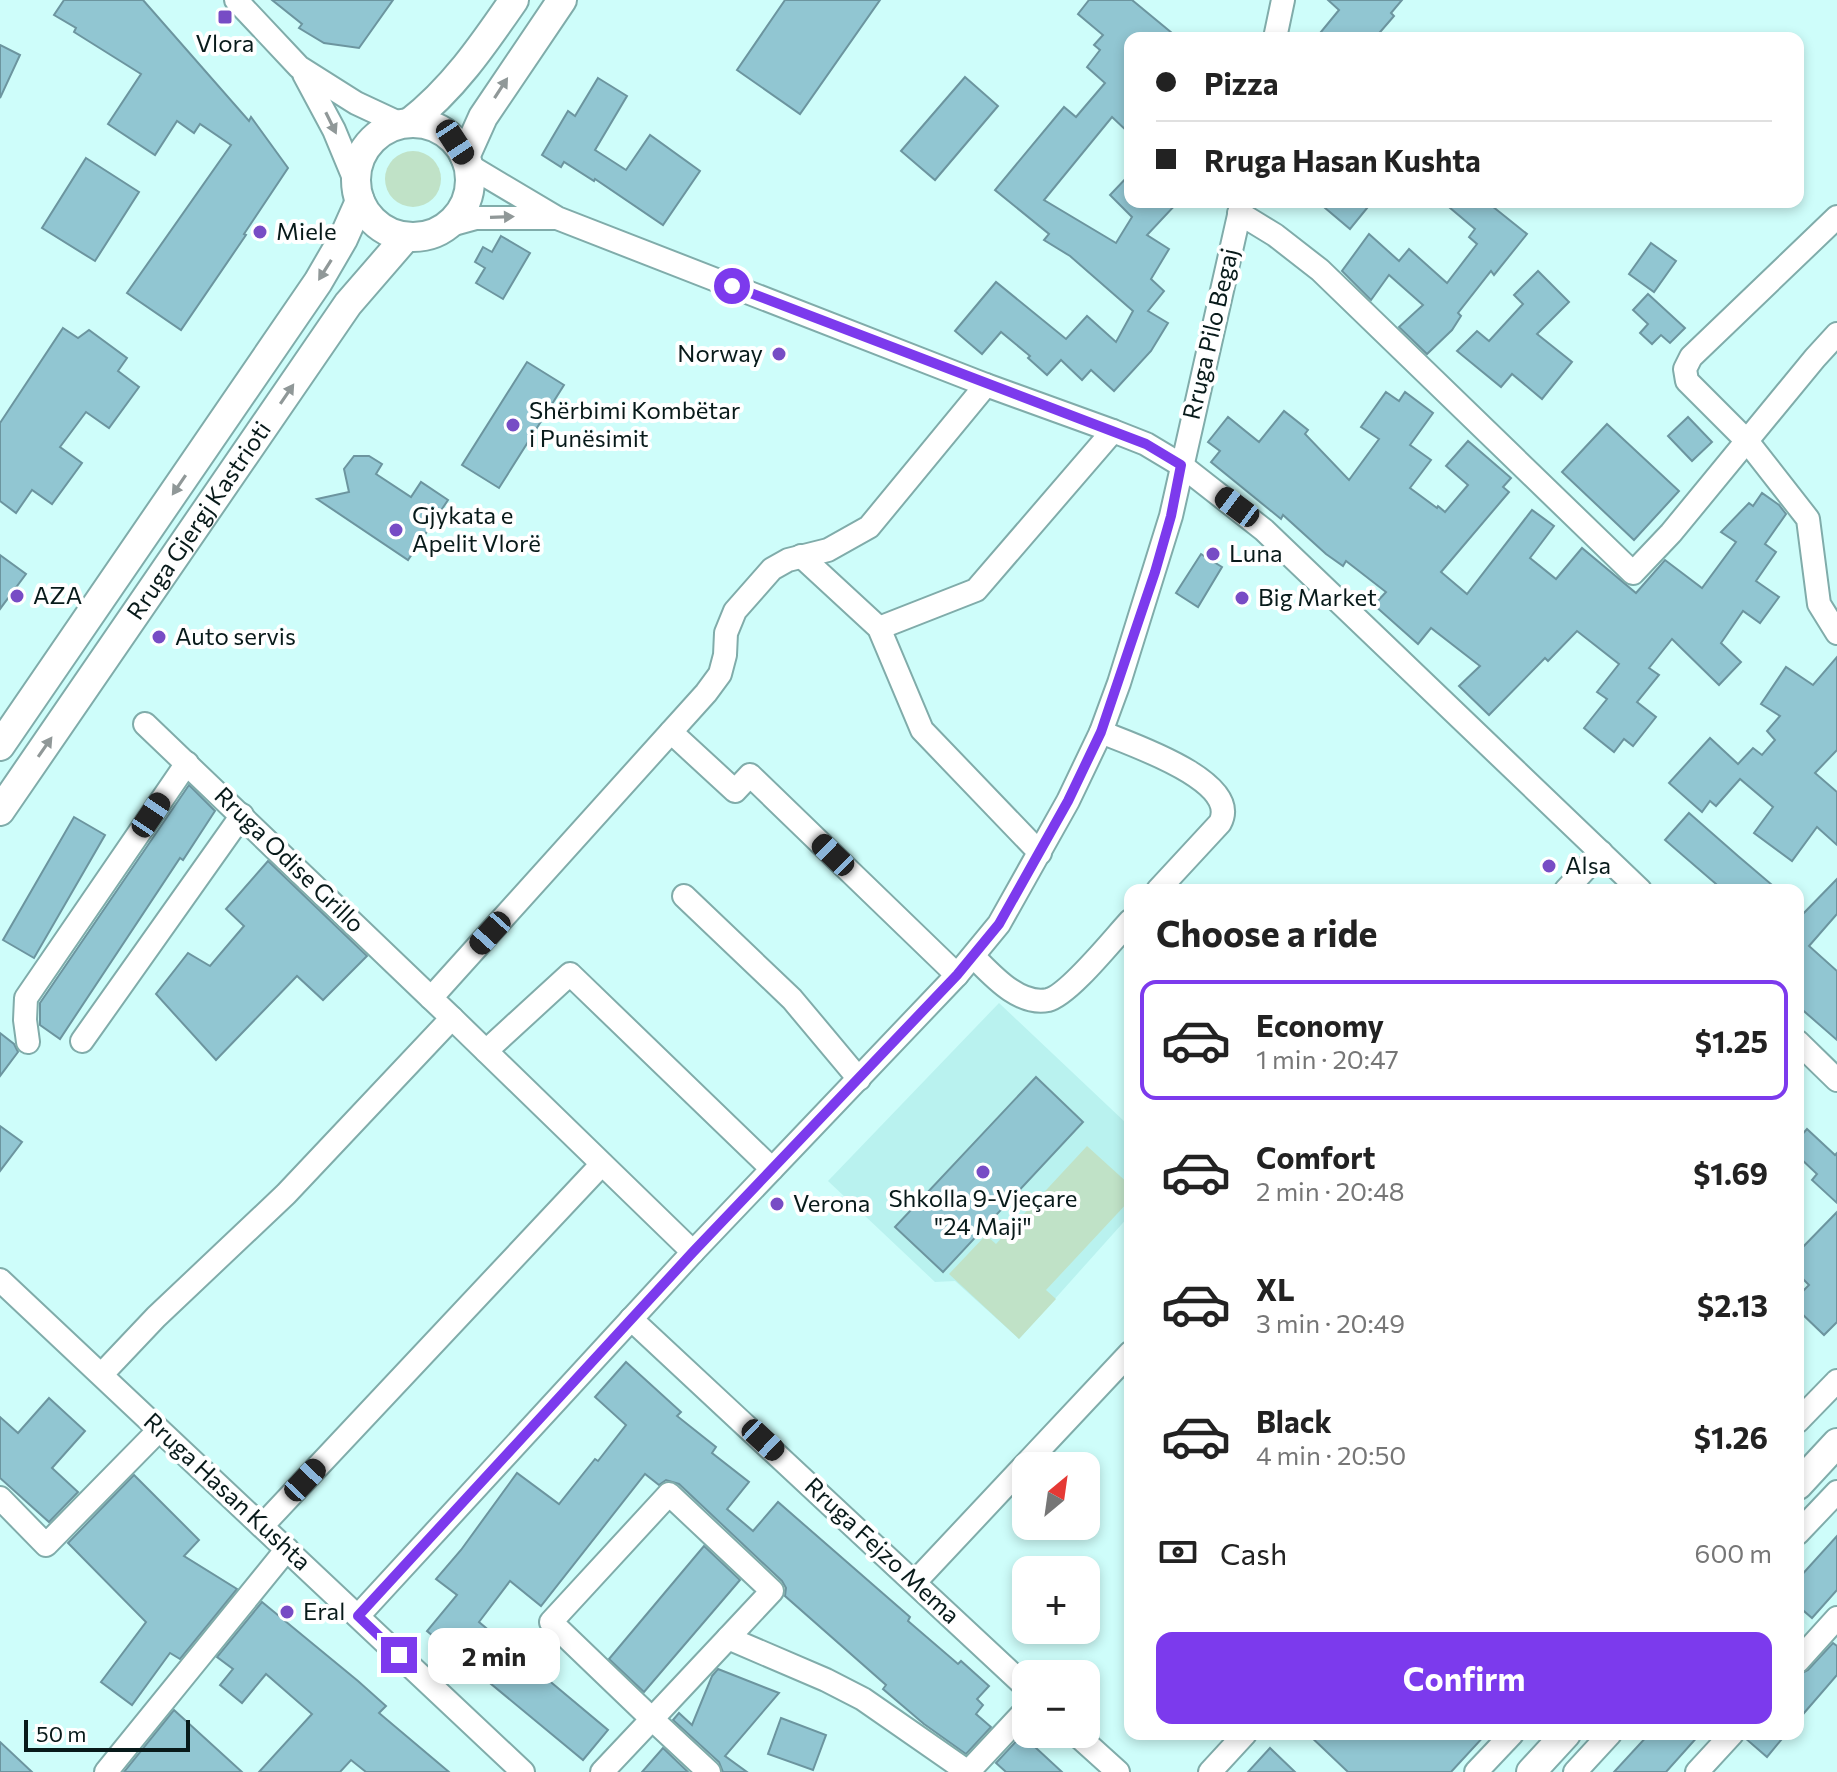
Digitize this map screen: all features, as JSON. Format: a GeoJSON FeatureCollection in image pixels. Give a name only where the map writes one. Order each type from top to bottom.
{"type":"FeatureCollection","features":[{"type":"Feature","properties":{"kind":"main road"},"geometry":{"type":"LineString","coordinates":[[405,124],[426,125],[442,131],[455,142],[466,161],[469,192],[457,216],[447,226],[420,237],[391,233],[378,225],[358,192],[357,169],[367,145],[377,135],[405,124],[429,107],[461,74],[514,0]]}},
{"type":"Feature","properties":{"kind":"main road"},"geometry":{"type":"LineString","coordinates":[[466,161],[483,117],[562,0]]}},
{"type":"Feature","properties":{"kind":"main road","name":"Rruga Gjergj Kastrioti"},"geometry":{"type":"LineString","coordinates":[[0,746],[318,282],[343,239],[358,192]]}},
{"type":"Feature","properties":{"kind":"main road","name":"Rruga Gjergj Kastrioti"},"geometry":{"type":"LineString","coordinates":[[0,811],[348,304],[406,237]]}},
{"type":"Feature","properties":{"kind":"main road"},"geometry":{"type":"LineString","coordinates":[[1804,1479],[1837,1443]]}},
{"type":"Feature","properties":{"kind":"main road"},"geometry":{"type":"LineString","coordinates":[[1531,1772],[1560,1740]]}},
{"type":"Feature","properties":{"kind":"street"},"geometry":{"type":"LineString","coordinates":[[236,0],[299,67],[334,130],[358,192]]}},
{"type":"Feature","properties":{"kind":"street"},"geometry":{"type":"LineString","coordinates":[[1276,32],[1283,0]]}},
{"type":"Feature","properties":{"kind":"street"},"geometry":{"type":"LineString","coordinates":[[299,67],[356,103],[405,124]]}},
{"type":"Feature","properties":{"kind":"street"},"geometry":{"type":"LineString","coordinates":[[466,161],[557,218],[1146,444],[1181,465],[1264,530],[1634,884]]}},
{"type":"Feature","properties":{"kind":"street"},"geometry":{"type":"LineString","coordinates":[[1240,208],[1320,270],[1633,573],[1671,533],[1837,334]]}},
{"type":"Feature","properties":{"kind":"street","name":"Rruga Pilo Begaj"},"geometry":{"type":"LineString","coordinates":[[358,1616],[693,1252],[974,957],[999,924],[1040,853],[1101,732],[1155,572],[1171,516],[1240,208]]}},
{"type":"Feature","properties":{"kind":"street"},"geometry":{"type":"LineString","coordinates":[[1837,217],[1691,357],[1685,369],[1687,381],[1747,441],[1808,519],[1819,604],[1837,633]]}},
{"type":"Feature","properties":{"kind":"street"},"geometry":{"type":"LineString","coordinates":[[447,226],[476,218],[557,218]]}},
{"type":"Feature","properties":{"kind":"street"},"geometry":{"type":"LineString","coordinates":[[431,998],[720,674],[726,633],[735,611],[772,569],[788,560],[828,550],[869,527],[986,385]]}},
{"type":"Feature","properties":{"kind":"street"},"geometry":{"type":"LineString","coordinates":[[879,628],[976,590],[1113,431]]}},
{"type":"Feature","properties":{"kind":"street"},"geometry":{"type":"LineString","coordinates":[[801,556],[879,628],[922,730],[1040,853]]}},
{"type":"Feature","properties":{"kind":"street","name":"Rruga Odise Grillo"},"geometry":{"type":"LineString","coordinates":[[145,724],[452,1018]]}},
{"type":"Feature","properties":{"kind":"street"},"geometry":{"type":"LineString","coordinates":[[671,732],[735,791],[750,775],[957,975]]}},
{"type":"Feature","properties":{"kind":"street"},"geometry":{"type":"LineString","coordinates":[[1101,732],[1185,768],[1223,802],[1225,814],[1220,823],[1164,884]]}},
{"type":"Feature","properties":{"kind":"street"},"geometry":{"type":"LineString","coordinates":[[28,1042],[26,998],[187,763]]}},
{"type":"Feature","properties":{"kind":"street"},"geometry":{"type":"LineString","coordinates":[[82,1041],[242,815]]}},
{"type":"Feature","properties":{"kind":"street"},"geometry":{"type":"LineString","coordinates":[[1572,884],[1601,852]]}},
{"type":"Feature","properties":{"kind":"street"},"geometry":{"type":"LineString","coordinates":[[684,896],[792,999],[859,1079]]}},
{"type":"Feature","properties":{"kind":"street"},"geometry":{"type":"LineString","coordinates":[[974,957],[1012,991],[1030,999],[1048,1000],[1065,991],[1124,927]]}},
{"type":"Feature","properties":{"kind":"street"},"geometry":{"type":"LineString","coordinates":[[486,1051],[570,974],[772,1169]]}},
{"type":"Feature","properties":{"kind":"street"},"geometry":{"type":"LineString","coordinates":[[102,1374],[165,1308],[286,1194],[452,1018],[693,1252]]}},
{"type":"Feature","properties":{"kind":"street"},"geometry":{"type":"LineString","coordinates":[[1804,1048],[1837,1080]]}},
{"type":"Feature","properties":{"kind":"street"},"geometry":{"type":"LineString","coordinates":[[262,1526],[602,1164]]}},
{"type":"Feature","properties":{"kind":"street","name":"Rruga Hasan Kushta"},"geometry":{"type":"LineString","coordinates":[[0,1280],[523,1772]]}},
{"type":"Feature","properties":{"kind":"street","name":"Rruga Fejzo Mema"},"geometry":{"type":"LineString","coordinates":[[631,1319],[1012,1674]]}},
{"type":"Feature","properties":{"kind":"street"},"geometry":{"type":"LineString","coordinates":[[915,1582],[1124,1359]]}},
{"type":"Feature","properties":{"kind":"street"},"geometry":{"type":"LineString","coordinates":[[1804,1415],[1837,1381]]}},
{"type":"Feature","properties":{"kind":"street"},"geometry":{"type":"LineString","coordinates":[[0,1498],[46,1545],[159,1430]]}},
{"type":"Feature","properties":{"kind":"street"},"geometry":{"type":"LineString","coordinates":[[1804,1527],[1837,1492]]}},
{"type":"Feature","properties":{"kind":"street"},"geometry":{"type":"LineString","coordinates":[[602,1772],[652,1719],[772,1591],[669,1494],[551,1622],[652,1719],[709,1772]]}},
{"type":"Feature","properties":{"kind":"street"},"geometry":{"type":"LineString","coordinates":[[106,1772],[287,1549]]}},
{"type":"Feature","properties":{"kind":"street"},"geometry":{"type":"LineString","coordinates":[[1804,1654],[1837,1618]]}},
{"type":"Feature","properties":{"kind":"street"},"geometry":{"type":"LineString","coordinates":[[728,1638],[863,1699],[968,1772],[1012,1725]]}},
{"type":"Feature","properties":{"kind":"street"},"geometry":{"type":"LineString","coordinates":[[1210,1772],[1239,1740]]}},
{"type":"Feature","properties":{"kind":"street"},"geometry":{"type":"LineString","coordinates":[[1476,1772],[1506,1740]]}},
{"type":"Feature","properties":{"kind":"street"},"geometry":{"type":"LineString","coordinates":[[1575,1772],[1604,1740]]}},
{"type":"Feature","properties":{"kind":"street"},"geometry":{"type":"LineString","coordinates":[[1697,1772],[1726,1740]]}},
{"type":"Feature","properties":{"kind":"street"},"geometry":{"type":"LineString","coordinates":[[1091,1748],[1118,1772]]}},
{"type":"Feature","properties":{"kind":"shaded area","name":"Shkolla 9-Vjeçare \"24 Maji\""},"geometry":{"type":"Polygon","coordinates":[[[999,1003],[1124,1121],[1124,1222],[1019,1339],[955,1281],[935,1282],[828,1181],[999,1003]]]}},
{"type":"Feature","properties":{"kind":"green space"},"geometry":{"type":"Polygon","coordinates":[[[413,151],[433,159],[441,179],[433,199],[413,207],[393,199],[385,179],[393,159],[413,151]]]}},
{"type":"Feature","properties":{"kind":"green space"},"geometry":{"type":"Polygon","coordinates":[[[1087,1146],[1124,1180],[1124,1206],[1046,1290],[1056,1299],[1019,1339],[949,1274],[986,1235],[996,1244],[1087,1146]]]}},
{"type":"Feature","properties":{"kind":"building"},"geometry":{"type":"Polygon","coordinates":[[[64,0],[143,0],[249,121],[251,117],[288,168],[181,330],[127,293],[231,145],[200,124],[194,133],[177,121],[155,155],[108,124],[141,74],[74,32],[76,28],[54,15],[64,0]]]}},
{"type":"Feature","properties":{"kind":"building"},"geometry":{"type":"Polygon","coordinates":[[[272,0],[393,0],[359,48],[324,43],[299,28],[302,24],[272,0]]]}},
{"type":"Feature","properties":{"kind":"building"},"geometry":{"type":"Polygon","coordinates":[[[785,0],[880,0],[800,114],[737,70],[785,0]]]}},
{"type":"Feature","properties":{"kind":"building"},"geometry":{"type":"Polygon","coordinates":[[[1089,0],[1132,0],[1171,32],[1124,32],[1124,128],[1112,117],[1044,200],[1116,243],[1132,217],[1110,195],[1124,180],[1124,208],[1172,208],[1147,235],[1169,249],[1151,279],[1164,291],[1148,311],[1168,323],[1151,351],[1114,391],[1091,370],[1082,380],[1061,360],[1047,375],[1001,332],[982,354],[955,331],[996,282],[1066,339],[1087,316],[1116,342],[1133,311],[1070,256],[1044,240],[1049,234],[995,190],[1064,107],[1076,117],[1105,83],[1087,67],[1100,50],[1094,45],[1103,35],[1078,14],[1089,0]]]}},
{"type":"Feature","properties":{"kind":"building"},"geometry":{"type":"Polygon","coordinates":[[[1328,0],[1402,0],[1391,13],[1394,16],[1380,32],[1321,32],[1339,10],[1328,0]]]}},
{"type":"Feature","properties":{"kind":"building"},"geometry":{"type":"Polygon","coordinates":[[[0,45],[20,55],[0,98],[0,45]]]}},
{"type":"Feature","properties":{"kind":"building"},"geometry":{"type":"Polygon","coordinates":[[[965,77],[998,106],[935,180],[901,151],[965,77]]]}},
{"type":"Feature","properties":{"kind":"building"},"geometry":{"type":"Polygon","coordinates":[[[598,78],[627,96],[595,150],[626,170],[650,135],[700,171],[663,225],[595,179],[564,162],[561,167],[542,155],[568,111],[575,116],[598,78]]]}},
{"type":"Feature","properties":{"kind":"building"},"geometry":{"type":"Polygon","coordinates":[[[86,158],[139,192],[95,261],[42,228],[86,158]]]}},
{"type":"Feature","properties":{"kind":"building"},"geometry":{"type":"Polygon","coordinates":[[[1325,208],[1367,208],[1350,229],[1325,208]]]}},
{"type":"Feature","properties":{"kind":"building"},"geometry":{"type":"Polygon","coordinates":[[[1450,208],[1494,208],[1527,234],[1494,275],[1491,271],[1458,313],[1461,316],[1452,330],[1427,354],[1399,327],[1423,305],[1389,275],[1371,300],[1342,271],[1369,234],[1399,261],[1409,249],[1447,283],[1477,244],[1469,237],[1475,229],[1450,208]]]}},
{"type":"Feature","properties":{"kind":"building"},"geometry":{"type":"Polygon","coordinates":[[[501,236],[530,253],[503,299],[476,283],[485,268],[475,262],[483,247],[492,252],[501,236]]]}},
{"type":"Feature","properties":{"kind":"building"},"geometry":{"type":"Polygon","coordinates":[[[1651,243],[1676,261],[1654,292],[1629,274],[1651,243]]]}},
{"type":"Feature","properties":{"kind":"building"},"geometry":{"type":"Polygon","coordinates":[[[1538,271],[1569,302],[1537,334],[1572,362],[1542,399],[1512,374],[1501,387],[1457,351],[1477,331],[1489,341],[1523,304],[1514,295],[1538,271]]]}},
{"type":"Feature","properties":{"kind":"building"},"geometry":{"type":"Polygon","coordinates":[[[1648,294],[1685,328],[1670,343],[1661,335],[1652,344],[1640,333],[1648,324],[1633,310],[1648,294]]]}},
{"type":"Feature","properties":{"kind":"building"},"geometry":{"type":"Polygon","coordinates":[[[63,328],[78,338],[89,330],[127,358],[118,371],[139,387],[109,428],[86,412],[60,447],[82,463],[52,504],[32,490],[16,513],[0,501],[0,423],[63,328]]]}},
{"type":"Feature","properties":{"kind":"building","name":"Shërbimi Kombëtar i Punësimit"},"geometry":{"type":"Polygon","coordinates":[[[527,362],[564,385],[499,488],[462,465],[527,362]]]}},
{"type":"Feature","properties":{"kind":"building"},"geometry":{"type":"Polygon","coordinates":[[[1386,392],[1399,401],[1405,392],[1433,413],[1410,445],[1431,460],[1410,488],[1437,508],[1445,512],[1468,485],[1446,466],[1468,441],[1511,478],[1503,487],[1509,492],[1441,572],[1467,594],[1532,510],[1554,526],[1530,558],[1556,579],[1582,548],[1636,593],[1665,560],[1702,588],[1736,542],[1721,532],[1749,503],[1753,506],[1762,493],[1779,505],[1786,514],[1765,544],[1776,552],[1756,581],[1779,597],[1760,623],[1743,611],[1721,643],[1741,662],[1719,685],[1672,639],[1649,668],[1659,675],[1637,702],[1656,717],[1633,746],[1624,739],[1614,752],[1584,728],[1607,699],[1597,692],[1619,664],[1577,631],[1548,661],[1545,658],[1489,715],[1459,686],[1480,666],[1431,628],[1418,644],[1374,605],[1386,592],[1346,561],[1343,566],[1326,554],[1283,515],[1281,519],[1211,462],[1220,451],[1208,442],[1228,417],[1259,442],[1284,411],[1308,430],[1305,434],[1349,480],[1379,439],[1361,427],[1386,392]]]}},
{"type":"Feature","properties":{"kind":"building"},"geometry":{"type":"Polygon","coordinates":[[[1688,417],[1712,442],[1692,461],[1668,436],[1688,417]]]}},
{"type":"Feature","properties":{"kind":"building"},"geometry":{"type":"Polygon","coordinates":[[[1607,424],[1679,491],[1634,540],[1562,472],[1607,424]]]}},
{"type":"Feature","properties":{"kind":"building","name":"Gjykata e Apelit Vlorë"},"geometry":{"type":"Polygon","coordinates":[[[354,456],[369,456],[382,464],[376,474],[411,497],[421,482],[448,500],[408,560],[317,499],[349,492],[344,469],[354,456]]]}},
{"type":"Feature","properties":{"kind":"building"},"geometry":{"type":"Polygon","coordinates":[[[1201,554],[1222,567],[1198,607],[1176,593],[1201,554]]]}},
{"type":"Feature","properties":{"kind":"building"},"geometry":{"type":"Polygon","coordinates":[[[0,555],[26,574],[0,609],[0,555]]]}},
{"type":"Feature","properties":{"kind":"building"},"geometry":{"type":"Polygon","coordinates":[[[1837,657],[1837,750],[1815,773],[1837,792],[1837,845],[1817,827],[1792,861],[1754,833],[1773,807],[1740,779],[1716,806],[1710,801],[1702,812],[1669,783],[1710,738],[1738,764],[1753,748],[1762,755],[1775,740],[1767,731],[1780,716],[1761,704],[1786,667],[1813,685],[1837,657]]]}},
{"type":"Feature","properties":{"kind":"building"},"geometry":{"type":"Polygon","coordinates":[[[189,785],[215,811],[183,860],[180,858],[60,1039],[40,1025],[40,1003],[189,785]]]}},
{"type":"Feature","properties":{"kind":"building"},"geometry":{"type":"Polygon","coordinates":[[[1689,813],[1771,884],[1716,884],[1665,840],[1689,813]]]}},
{"type":"Feature","properties":{"kind":"building"},"geometry":{"type":"Polygon","coordinates":[[[74,817],[105,835],[34,958],[3,940],[74,817]]]}},
{"type":"Feature","properties":{"kind":"building"},"geometry":{"type":"Polygon","coordinates":[[[268,861],[367,956],[323,1000],[297,976],[216,1060],[156,994],[188,953],[210,966],[244,926],[226,909],[268,861]]]}},
{"type":"Feature","properties":{"kind":"building"},"geometry":{"type":"Polygon","coordinates":[[[1837,879],[1837,914],[1809,946],[1837,971],[1837,1040],[1804,1011],[1804,913],[1837,879]]]}},
{"type":"Feature","properties":{"kind":"building"},"geometry":{"type":"Polygon","coordinates":[[[0,1033],[14,1044],[18,1052],[0,1076],[0,1033]]]}},
{"type":"Feature","properties":{"kind":"building"},"geometry":{"type":"Polygon","coordinates":[[[1036,1077],[1083,1122],[943,1272],[895,1227],[1036,1077]]]}},
{"type":"Feature","properties":{"kind":"building"},"geometry":{"type":"Polygon","coordinates":[[[0,1126],[22,1142],[0,1171],[0,1126]]]}},
{"type":"Feature","properties":{"kind":"building"},"geometry":{"type":"Polygon","coordinates":[[[1807,1129],[1835,1155],[1837,1153],[1837,1203],[1812,1180],[1817,1174],[1804,1162],[1804,1132],[1807,1129]]]}},
{"type":"Feature","properties":{"kind":"building"},"geometry":{"type":"Polygon","coordinates":[[[1837,1212],[1837,1322],[1824,1335],[1804,1316],[1804,1290],[1809,1285],[1804,1280],[1804,1246],[1837,1212]]]}},
{"type":"Feature","properties":{"kind":"building"},"geometry":{"type":"Polygon","coordinates":[[[626,1362],[681,1412],[677,1416],[716,1447],[712,1453],[749,1482],[727,1509],[753,1531],[778,1502],[910,1617],[908,1621],[989,1686],[977,1699],[983,1705],[976,1714],[991,1727],[966,1754],[883,1689],[886,1685],[785,1596],[786,1588],[782,1581],[679,1484],[666,1480],[659,1485],[645,1474],[541,1606],[510,1581],[479,1622],[608,1730],[583,1760],[427,1631],[457,1595],[436,1579],[517,1473],[559,1504],[626,1425],[595,1397],[626,1362]]]}},
{"type":"Feature","properties":{"kind":"building"},"geometry":{"type":"Polygon","coordinates":[[[49,1398],[85,1431],[52,1468],[78,1492],[49,1522],[0,1478],[0,1417],[18,1433],[49,1398]]]}},
{"type":"Feature","properties":{"kind":"building"},"geometry":{"type":"Polygon","coordinates":[[[134,1475],[199,1540],[184,1556],[237,1589],[180,1659],[170,1653],[132,1705],[101,1682],[146,1622],[68,1543],[134,1475]]]}},
{"type":"Feature","properties":{"kind":"building"},"geometry":{"type":"Polygon","coordinates":[[[1837,1536],[1837,1590],[1812,1618],[1804,1611],[1804,1572],[1837,1536]]]}},
{"type":"Feature","properties":{"kind":"building"},"geometry":{"type":"Polygon","coordinates":[[[704,1546],[740,1580],[644,1692],[609,1659],[704,1546]]]}},
{"type":"Feature","properties":{"kind":"building"},"geometry":{"type":"Polygon","coordinates":[[[262,1602],[386,1706],[379,1713],[449,1772],[366,1772],[351,1760],[340,1772],[259,1772],[312,1714],[266,1674],[242,1703],[220,1685],[233,1669],[217,1657],[262,1602]]]}},
{"type":"Feature","properties":{"kind":"building"},"geometry":{"type":"Polygon","coordinates":[[[1833,1643],[1837,1646],[1837,1675],[1804,1713],[1804,1672],[1833,1643]]]}},
{"type":"Feature","properties":{"kind":"building"},"geometry":{"type":"Polygon","coordinates":[[[718,1669],[779,1693],[725,1756],[747,1772],[723,1772],[719,1762],[673,1720],[679,1713],[692,1725],[712,1676],[718,1669]]]}},
{"type":"Feature","properties":{"kind":"building"},"geometry":{"type":"Polygon","coordinates":[[[174,1710],[242,1772],[124,1772],[174,1710]]]}},
{"type":"Feature","properties":{"kind":"building"},"geometry":{"type":"Polygon","coordinates":[[[781,1718],[826,1735],[813,1770],[768,1754],[781,1718]]]}},
{"type":"Feature","properties":{"kind":"building"},"geometry":{"type":"Polygon","coordinates":[[[1314,1740],[1480,1740],[1451,1772],[1348,1772],[1314,1740]]]}},
{"type":"Feature","properties":{"kind":"building"},"geometry":{"type":"Polygon","coordinates":[[[1643,1740],[1695,1740],[1666,1772],[1614,1772],[1643,1740]]]}},
{"type":"Feature","properties":{"kind":"building"},"geometry":{"type":"Polygon","coordinates":[[[1747,1740],[1781,1740],[1767,1757],[1747,1740]]]}},
{"type":"Feature","properties":{"kind":"building"},"geometry":{"type":"Polygon","coordinates":[[[0,1742],[32,1772],[0,1772],[0,1742]]]}},
{"type":"Feature","properties":{"kind":"building"},"geometry":{"type":"Polygon","coordinates":[[[1012,1746],[1036,1748],[1062,1772],[1006,1772],[996,1763],[1012,1746]]]}},
{"type":"Feature","properties":{"kind":"building"},"geometry":{"type":"Polygon","coordinates":[[[663,1748],[688,1772],[642,1772],[663,1748]]]}},
{"type":"Feature","properties":{"kind":"building"},"geometry":{"type":"Polygon","coordinates":[[[1270,1748],[1295,1772],[1248,1772],[1270,1748]]]}},
{"type":"Feature","properties":{"kind":"place","name":"Vlora"},"geometry":{"type":"Point","coordinates":[225,17]}},
{"type":"Feature","properties":{"kind":"place","name":"Miele"},"geometry":{"type":"Point","coordinates":[260,232]}},
{"type":"Feature","properties":{"kind":"place","name":"Norway"},"geometry":{"type":"Point","coordinates":[779,354]}},
{"type":"Feature","properties":{"kind":"place","name":"Shërbimi Kombëtar i Punësimit"},"geometry":{"type":"Point","coordinates":[513,425]}},
{"type":"Feature","properties":{"kind":"place","name":"Gjykata e Apelit Vlorë"},"geometry":{"type":"Point","coordinates":[396,530]}},
{"type":"Feature","properties":{"kind":"place","name":"Luna"},"geometry":{"type":"Point","coordinates":[1213,554]}},
{"type":"Feature","properties":{"kind":"place","name":"AZA"},"geometry":{"type":"Point","coordinates":[17,596]}},
{"type":"Feature","properties":{"kind":"place","name":"Big Market"},"geometry":{"type":"Point","coordinates":[1242,598]}},
{"type":"Feature","properties":{"kind":"place","name":"Auto servis"},"geometry":{"type":"Point","coordinates":[159,637]}},
{"type":"Feature","properties":{"kind":"place","name":"Alsa"},"geometry":{"type":"Point","coordinates":[1549,866]}},
{"type":"Feature","properties":{"kind":"place","name":"Shkolla 9-Vjeçare \"24 Maji\""},"geometry":{"type":"Point","coordinates":[983,1172]}},
{"type":"Feature","properties":{"kind":"place","name":"Verona"},"geometry":{"type":"Point","coordinates":[777,1204]}},
{"type":"Feature","properties":{"kind":"place","name":"Eral"},"geometry":{"type":"Point","coordinates":[287,1612]}},
{"type":"Feature","properties":{"kind":"route"},"geometry":{"type":"LineString","coordinates":[[399,1655],[358,1616],[693,1252],[929,1006],[974,957],[999,924],[1068,801],[1101,732],[1171,516],[1181,465],[1146,444],[732,286]]}}]}
